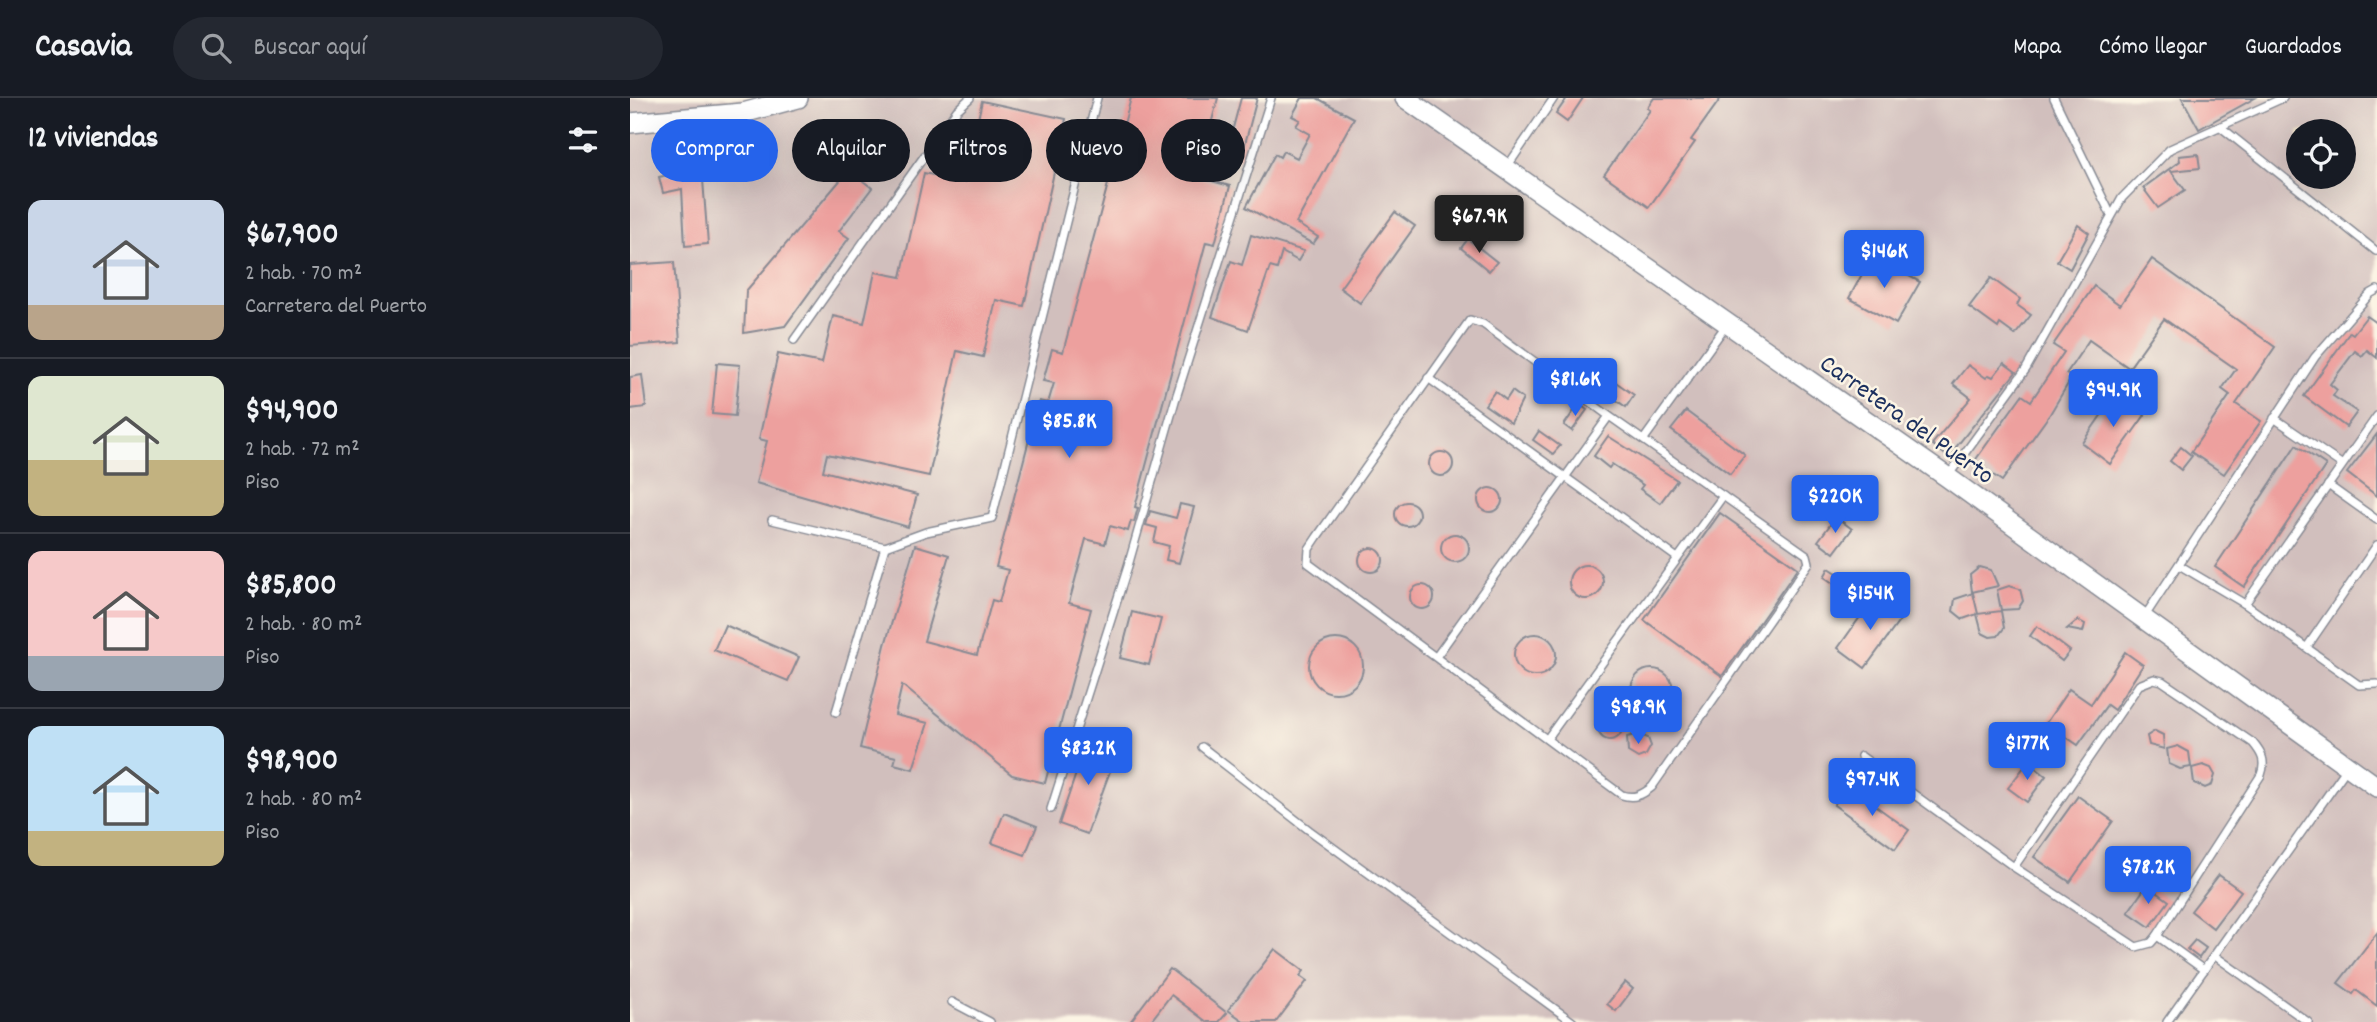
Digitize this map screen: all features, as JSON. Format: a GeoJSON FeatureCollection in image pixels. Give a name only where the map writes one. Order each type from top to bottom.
{"type":"FeatureCollection","features":[{"type":"Feature","properties":{"kind":"main road"},"geometry":{"type":"LineString","coordinates":[[630,123],[743,113],[798,98]]}},
{"type":"Feature","properties":{"kind":"main road","name":"Carretera del Puerto"},"geometry":{"type":"LineString","coordinates":[[1405,98],[1947,477],[2377,787]]}},
{"type":"Feature","properties":{"kind":"lane"},"geometry":{"type":"LineString","coordinates":[[794,340],[957,110],[970,98]]}},
{"type":"Feature","properties":{"kind":"lane"},"geometry":{"type":"LineString","coordinates":[[772,520],[885,547],[926,532],[992,518],[1097,98]]}},
{"type":"Feature","properties":{"kind":"lane"},"geometry":{"type":"LineString","coordinates":[[1052,809],[1128,566],[1175,401],[1272,98]]}},
{"type":"Feature","properties":{"kind":"lane"},"geometry":{"type":"LineString","coordinates":[[1507,167],[1554,98]]}},
{"type":"Feature","properties":{"kind":"lane"},"geometry":{"type":"LineString","coordinates":[[2054,98],[2111,215]]}},
{"type":"Feature","properties":{"kind":"lane"},"geometry":{"type":"LineString","coordinates":[[1947,477],[2026,369],[2122,198],[2170,149],[2222,128],[2283,98]]}},
{"type":"Feature","properties":{"kind":"lane"},"geometry":{"type":"LineString","coordinates":[[2222,128],[2375,251]]}},
{"type":"Feature","properties":{"kind":"lane"},"geometry":{"type":"LineString","coordinates":[[2143,620],[2327,340],[2370,294],[2377,290]]}},
{"type":"Feature","properties":{"kind":"lane"},"geometry":{"type":"LineString","coordinates":[[1476,320],[1644,439],[1807,555],[1809,563],[1652,787],[1644,794],[1630,798],[1622,795],[1308,563],[1309,549],[1464,326],[1476,320]]}},
{"type":"Feature","properties":{"kind":"lane"},"geometry":{"type":"LineString","coordinates":[[1644,439],[1728,323]]}},
{"type":"Feature","properties":{"kind":"lane"},"geometry":{"type":"LineString","coordinates":[[1428,378],[1676,557]]}},
{"type":"Feature","properties":{"kind":"lane"},"geometry":{"type":"LineString","coordinates":[[1436,657],[1609,416]]}},
{"type":"Feature","properties":{"kind":"lane"},"geometry":{"type":"LineString","coordinates":[[2245,604],[2377,416]]}},
{"type":"Feature","properties":{"kind":"lane"},"geometry":{"type":"LineString","coordinates":[[2274,418],[2341,464]]}},
{"type":"Feature","properties":{"kind":"lane"},"geometry":{"type":"LineString","coordinates":[[2328,485],[2377,520]]}},
{"type":"Feature","properties":{"kind":"lane"},"geometry":{"type":"LineString","coordinates":[[1547,739],[1676,557],[1723,496]]}},
{"type":"Feature","properties":{"kind":"lane"},"geometry":{"type":"LineString","coordinates":[[2307,647],[2377,545]]}},
{"type":"Feature","properties":{"kind":"lane"},"geometry":{"type":"LineString","coordinates":[[836,712],[885,547]]}},
{"type":"Feature","properties":{"kind":"lane"},"geometry":{"type":"LineString","coordinates":[[2179,565],[2245,604],[2359,685],[2377,684]]}},
{"type":"Feature","properties":{"kind":"lane"},"geometry":{"type":"LineString","coordinates":[[1861,756],[2014,867],[2136,947],[2151,943],[2157,936],[2261,775],[2264,764],[2253,743],[2162,681],[2154,679],[2139,685],[2014,867]]}},
{"type":"Feature","properties":{"kind":"lane"},"geometry":{"type":"LineString","coordinates":[[1202,747],[1309,830],[1573,1022]]}},
{"type":"Feature","properties":{"kind":"lane"},"geometry":{"type":"LineString","coordinates":[[2167,1022],[2348,767]]}},
{"type":"Feature","properties":{"kind":"lane"},"geometry":{"type":"LineString","coordinates":[[2157,936],[2204,970]]}},
{"type":"Feature","properties":{"kind":"lane"},"geometry":{"type":"LineString","coordinates":[[2216,956],[2308,1022]]}},
{"type":"Feature","properties":{"kind":"lane"},"geometry":{"type":"LineString","coordinates":[[952,1002],[990,1022]]}},
{"type":"Feature","properties":{"kind":"shaded area"},"geometry":{"type":"Polygon","coordinates":[[[630,98],[2377,98],[2377,1022],[630,1022],[630,98]]]}},
{"type":"Feature","properties":{"kind":"building"},"geometry":{"type":"Polygon","coordinates":[[[1131,98],[1218,98],[1212,119],[1161,119],[1161,182],[1215,182],[1230,186],[1215,244],[1206,242],[1135,507],[1138,508],[1134,522],[1131,521],[1128,531],[1110,526],[1105,544],[1086,539],[1069,603],[1091,609],[1045,783],[1012,775],[902,685],[895,715],[928,723],[913,769],[894,764],[896,757],[860,748],[885,645],[915,545],[949,555],[924,641],[977,655],[992,600],[999,602],[1008,570],[996,567],[1039,401],[1048,403],[1054,383],[1043,381],[1052,349],[1063,352],[1109,182],[1147,182],[1147,119],[1125,119],[1131,98]]]}},
{"type":"Feature","properties":{"kind":"building"},"geometry":{"type":"Polygon","coordinates":[[[1241,98],[1257,98],[1245,144],[1245,119],[1235,119],[1241,98]]]}},
{"type":"Feature","properties":{"kind":"building"},"geometry":{"type":"Polygon","coordinates":[[[1302,98],[1317,98],[1354,118],[1296,223],[1318,237],[1313,244],[1246,207],[1275,154],[1280,157],[1283,151],[1297,158],[1310,134],[1296,126],[1300,120],[1292,116],[1302,98]]]}},
{"type":"Feature","properties":{"kind":"building"},"geometry":{"type":"Polygon","coordinates":[[[1567,98],[1583,98],[1567,122],[1556,114],[1567,98]]]}},
{"type":"Feature","properties":{"kind":"building"},"geometry":{"type":"Polygon","coordinates":[[[1654,98],[1721,98],[1691,140],[1695,142],[1649,207],[1604,175],[1650,110],[1647,108],[1654,98]]]}},
{"type":"Feature","properties":{"kind":"building"},"geometry":{"type":"Polygon","coordinates":[[[2182,98],[2255,98],[2199,129],[2182,98]]]}},
{"type":"Feature","properties":{"kind":"building"},"geometry":{"type":"Polygon","coordinates":[[[982,101],[1066,119],[1046,119],[1046,182],[1052,182],[1024,306],[996,300],[983,357],[957,351],[929,476],[827,454],[823,471],[917,495],[908,527],[756,483],[767,441],[759,439],[778,354],[822,363],[833,316],[864,323],[875,272],[901,277],[924,173],[924,182],[1032,182],[1032,119],[978,119],[982,101]]]}},
{"type":"Feature","properties":{"kind":"building"},"geometry":{"type":"Polygon","coordinates":[[[2198,154],[2200,168],[2171,171],[2185,190],[2158,208],[2143,188],[2180,161],[2179,156],[2198,154]]]}},
{"type":"Feature","properties":{"kind":"building"},"geometry":{"type":"Polygon","coordinates":[[[660,182],[703,182],[708,244],[685,246],[682,189],[663,193],[660,182]]]}},
{"type":"Feature","properties":{"kind":"building"},"geometry":{"type":"Polygon","coordinates":[[[839,182],[864,182],[872,188],[839,231],[849,238],[785,326],[744,333],[746,291],[839,182]]]}},
{"type":"Feature","properties":{"kind":"building"},"geometry":{"type":"Polygon","coordinates":[[[1395,212],[1415,226],[1360,303],[1340,288],[1395,212]]]}},
{"type":"Feature","properties":{"kind":"building"},"geometry":{"type":"Polygon","coordinates":[[[2078,225],[2089,233],[2070,269],[2057,261],[2078,225]]]}},
{"type":"Feature","properties":{"kind":"building"},"geometry":{"type":"Polygon","coordinates":[[[1251,235],[1304,251],[1298,261],[1282,252],[1277,269],[1270,267],[1248,330],[1212,317],[1231,261],[1242,265],[1251,235]]]}},
{"type":"Feature","properties":{"kind":"building"},"geometry":{"type":"Polygon","coordinates":[[[1468,239],[1497,262],[1489,271],[1461,248],[1468,239]]]}},
{"type":"Feature","properties":{"kind":"building"},"geometry":{"type":"Polygon","coordinates":[[[1872,256],[1920,282],[1896,324],[1849,298],[1872,256]]]}},
{"type":"Feature","properties":{"kind":"building"},"geometry":{"type":"Polygon","coordinates":[[[2152,259],[2275,347],[2236,404],[2261,421],[2224,474],[2191,452],[2230,395],[2222,389],[2236,369],[2164,319],[2129,368],[2089,340],[2066,374],[2072,377],[2050,414],[2002,481],[1974,462],[2022,395],[2031,401],[2064,352],[2053,345],[2094,286],[2120,305],[2152,259]]]}},
{"type":"Feature","properties":{"kind":"building"},"geometry":{"type":"Polygon","coordinates":[[[674,262],[680,342],[630,346],[630,265],[674,262]]]}},
{"type":"Feature","properties":{"kind":"building"},"geometry":{"type":"Polygon","coordinates":[[[1991,278],[2020,299],[2017,305],[2031,315],[2015,335],[2000,324],[1998,328],[1969,307],[1991,278]]]}},
{"type":"Feature","properties":{"kind":"building"},"geometry":{"type":"Polygon","coordinates":[[[2367,316],[2377,323],[2377,358],[2367,350],[2362,356],[2355,351],[2330,384],[2337,390],[2333,396],[2357,412],[2346,427],[2304,396],[2350,332],[2353,334],[2367,316]]]}},
{"type":"Feature","properties":{"kind":"building"},"geometry":{"type":"Polygon","coordinates":[[[717,363],[740,365],[735,416],[712,414],[717,363]]]}},
{"type":"Feature","properties":{"kind":"building"},"geometry":{"type":"Polygon","coordinates":[[[1589,363],[1634,395],[1626,407],[1581,375],[1589,363]]]}},
{"type":"Feature","properties":{"kind":"building"},"geometry":{"type":"Polygon","coordinates":[[[2004,363],[2016,372],[1948,457],[1932,444],[1971,398],[1953,384],[1968,365],[1986,378],[1989,375],[1993,377],[2004,363]]]}},
{"type":"Feature","properties":{"kind":"building"},"geometry":{"type":"Polygon","coordinates":[[[642,375],[646,407],[630,409],[630,377],[642,375]]]}},
{"type":"Feature","properties":{"kind":"building"},"geometry":{"type":"Polygon","coordinates":[[[1495,391],[1506,400],[1512,391],[1523,399],[1511,423],[1485,405],[1495,391]]]}},
{"type":"Feature","properties":{"kind":"building"},"geometry":{"type":"Polygon","coordinates":[[[2116,394],[2145,415],[2110,464],[2082,443],[2116,394]]]}},
{"type":"Feature","properties":{"kind":"building"},"geometry":{"type":"Polygon","coordinates":[[[1579,404],[1587,410],[1572,431],[1564,425],[1579,404]]]}},
{"type":"Feature","properties":{"kind":"building"},"geometry":{"type":"Polygon","coordinates":[[[1686,411],[1745,455],[1730,474],[1671,430],[1686,411]]]}},
{"type":"Feature","properties":{"kind":"building"},"geometry":{"type":"Polygon","coordinates":[[[1539,431],[1560,446],[1553,454],[1533,440],[1539,431]]]}},
{"type":"Feature","properties":{"kind":"building"},"geometry":{"type":"Polygon","coordinates":[[[2377,434],[2377,496],[2347,473],[2377,434]]]}},
{"type":"Feature","properties":{"kind":"building"},"geometry":{"type":"Polygon","coordinates":[[[1608,436],[1677,480],[1660,503],[1640,489],[1643,485],[1612,464],[1609,468],[1594,456],[1608,436]]]}},
{"type":"Feature","properties":{"kind":"building"},"geometry":{"type":"Polygon","coordinates":[[[2296,445],[2326,465],[2244,587],[2215,567],[2296,445]]]}},
{"type":"Feature","properties":{"kind":"building"},"geometry":{"type":"Polygon","coordinates":[[[2181,447],[2192,456],[2181,470],[2170,461],[2181,447]]]}},
{"type":"Feature","properties":{"kind":"building"},"geometry":{"type":"Polygon","coordinates":[[[1441,452],[1452,459],[1453,464],[1446,475],[1441,476],[1430,469],[1429,464],[1436,453],[1441,452]]]}},
{"type":"Feature","properties":{"kind":"building"},"geometry":{"type":"Polygon","coordinates":[[[1490,488],[1501,495],[1502,500],[1495,511],[1490,512],[1479,505],[1478,500],[1485,489],[1490,488]]]}},
{"type":"Feature","properties":{"kind":"building"},"geometry":{"type":"Polygon","coordinates":[[[1407,502],[1418,509],[1419,514],[1412,525],[1407,526],[1396,519],[1395,514],[1402,503],[1407,502]]]}},
{"type":"Feature","properties":{"kind":"building"},"geometry":{"type":"Polygon","coordinates":[[[1180,504],[1194,507],[1179,563],[1166,560],[1169,546],[1154,542],[1157,528],[1146,525],[1150,511],[1176,518],[1180,504]]]}},
{"type":"Feature","properties":{"kind":"building"},"geometry":{"type":"Polygon","coordinates":[[[1720,513],[1798,568],[1722,676],[1644,620],[1720,513]]]}},
{"type":"Feature","properties":{"kind":"building"},"geometry":{"type":"Polygon","coordinates":[[[1836,517],[1852,529],[1834,553],[1818,541],[1836,517]]]}},
{"type":"Feature","properties":{"kind":"building"},"geometry":{"type":"Polygon","coordinates":[[[1455,534],[1465,538],[1469,548],[1465,558],[1455,562],[1445,558],[1441,548],[1445,538],[1455,534]]]}},
{"type":"Feature","properties":{"kind":"building"},"geometry":{"type":"Polygon","coordinates":[[[1371,548],[1382,555],[1383,560],[1376,571],[1371,572],[1360,565],[1359,560],[1366,549],[1371,548]]]}},
{"type":"Feature","properties":{"kind":"building"},"geometry":{"type":"Polygon","coordinates":[[[1586,565],[1598,570],[1603,582],[1598,594],[1586,599],[1574,594],[1569,582],[1574,570],[1586,565]]]}},
{"type":"Feature","properties":{"kind":"building"},"geometry":{"type":"Polygon","coordinates":[[[1980,567],[1991,570],[1998,586],[1972,592],[1970,575],[1980,567]]]}},
{"type":"Feature","properties":{"kind":"building"},"geometry":{"type":"Polygon","coordinates":[[[1829,568],[1848,580],[1842,589],[1824,577],[1829,568]]]}},
{"type":"Feature","properties":{"kind":"building"},"geometry":{"type":"Polygon","coordinates":[[[1422,585],[1433,592],[1434,597],[1427,608],[1422,609],[1411,602],[1410,597],[1417,586],[1422,585]]]}},
{"type":"Feature","properties":{"kind":"building"},"geometry":{"type":"Polygon","coordinates":[[[2009,586],[2020,589],[2023,601],[2018,609],[2001,610],[1997,590],[2009,586]]]}},
{"type":"Feature","properties":{"kind":"building"},"geometry":{"type":"Polygon","coordinates":[[[1973,593],[1978,614],[2001,611],[2004,628],[1998,636],[1990,637],[1982,633],[1977,614],[1963,619],[1953,611],[1955,599],[1973,593]]]}},
{"type":"Feature","properties":{"kind":"building"},"geometry":{"type":"Polygon","coordinates":[[[1875,596],[1903,616],[1865,668],[1838,648],[1875,596]]]}},
{"type":"Feature","properties":{"kind":"building"},"geometry":{"type":"Polygon","coordinates":[[[1132,612],[1161,619],[1149,665],[1120,658],[1132,612]]]}},
{"type":"Feature","properties":{"kind":"building"},"geometry":{"type":"Polygon","coordinates":[[[2078,620],[2085,624],[2083,632],[2067,629],[2078,620]]]}},
{"type":"Feature","properties":{"kind":"building"},"geometry":{"type":"Polygon","coordinates":[[[725,625],[799,657],[788,681],[714,650],[725,625]]]}},
{"type":"Feature","properties":{"kind":"building"},"geometry":{"type":"Polygon","coordinates":[[[2037,626],[2070,651],[2062,661],[2030,636],[2037,626]]]}},
{"type":"Feature","properties":{"kind":"building"},"geometry":{"type":"Polygon","coordinates":[[[1535,634],[1550,640],[1556,655],[1550,670],[1535,676],[1520,670],[1514,655],[1520,640],[1535,634]]]}},
{"type":"Feature","properties":{"kind":"building"},"geometry":{"type":"Polygon","coordinates":[[[1336,639],[1355,647],[1363,666],[1355,685],[1336,693],[1317,685],[1309,666],[1317,647],[1336,639]]]}},
{"type":"Feature","properties":{"kind":"building"},"geometry":{"type":"Polygon","coordinates":[[[2125,652],[2143,665],[2114,710],[2107,705],[2078,745],[2046,723],[2069,689],[2091,704],[2125,652]]]}},
{"type":"Feature","properties":{"kind":"building"},"geometry":{"type":"Polygon","coordinates":[[[1652,669],[1666,676],[1673,690],[1666,704],[1652,711],[1638,704],[1631,690],[1638,676],[1652,669]]]}},
{"type":"Feature","properties":{"kind":"building"},"geometry":{"type":"Polygon","coordinates":[[[1610,716],[1619,719],[1622,728],[1619,737],[1610,740],[1601,737],[1598,728],[1601,719],[1610,716]]]}},
{"type":"Feature","properties":{"kind":"building"},"geometry":{"type":"Polygon","coordinates":[[[2155,731],[2163,735],[2164,749],[2149,745],[2147,736],[2155,731]]]}},
{"type":"Feature","properties":{"kind":"building"},"geometry":{"type":"Polygon","coordinates":[[[1638,734],[1648,738],[1651,746],[1646,755],[1638,758],[1628,752],[1627,737],[1638,734]]]}},
{"type":"Feature","properties":{"kind":"building"},"geometry":{"type":"Polygon","coordinates":[[[1087,741],[1117,752],[1087,834],[1059,824],[1087,741]]]}},
{"type":"Feature","properties":{"kind":"building"},"geometry":{"type":"Polygon","coordinates":[[[2178,746],[2189,752],[2191,767],[2180,769],[2169,764],[2167,749],[2178,746]]]}},
{"type":"Feature","properties":{"kind":"building"},"geometry":{"type":"Polygon","coordinates":[[[2028,762],[2046,776],[2027,802],[2008,788],[2028,762]]]}},
{"type":"Feature","properties":{"kind":"building"},"geometry":{"type":"Polygon","coordinates":[[[2203,765],[2211,768],[2215,775],[2212,785],[2205,788],[2194,783],[2192,768],[2203,765]]]}},
{"type":"Feature","properties":{"kind":"building"},"geometry":{"type":"Polygon","coordinates":[[[1848,786],[1909,830],[1895,849],[1834,805],[1848,786]]]}},
{"type":"Feature","properties":{"kind":"building"},"geometry":{"type":"Polygon","coordinates":[[[2078,796],[2113,821],[2070,882],[2034,857],[2078,796]]]}},
{"type":"Feature","properties":{"kind":"building"},"geometry":{"type":"Polygon","coordinates":[[[1004,813],[1037,826],[1025,855],[992,843],[1004,813]]]}},
{"type":"Feature","properties":{"kind":"building"},"geometry":{"type":"Polygon","coordinates":[[[2219,875],[2241,891],[2213,928],[2191,911],[2219,875]]]}},
{"type":"Feature","properties":{"kind":"building"},"geometry":{"type":"Polygon","coordinates":[[[2147,885],[2169,901],[2150,927],[2128,912],[2147,885]]]}},
{"type":"Feature","properties":{"kind":"building"},"geometry":{"type":"Polygon","coordinates":[[[2377,933],[2377,1006],[2356,990],[2353,994],[2338,983],[2377,933]]]}},
{"type":"Feature","properties":{"kind":"building"},"geometry":{"type":"Polygon","coordinates":[[[2195,940],[2206,948],[2199,958],[2187,949],[2195,940]]]}},
{"type":"Feature","properties":{"kind":"building"},"geometry":{"type":"Polygon","coordinates":[[[1275,949],[1304,971],[1300,976],[1307,981],[1276,1022],[1245,1022],[1228,1010],[1275,949]]]}},
{"type":"Feature","properties":{"kind":"building"},"geometry":{"type":"Polygon","coordinates":[[[1170,969],[1227,1013],[1219,1022],[1207,1022],[1171,995],[1150,1022],[1130,1022],[1170,969]]]}},
{"type":"Feature","properties":{"kind":"building"},"geometry":{"type":"Polygon","coordinates":[[[1625,982],[1633,989],[1616,1011],[1607,1004],[1625,982]]]}}]}
